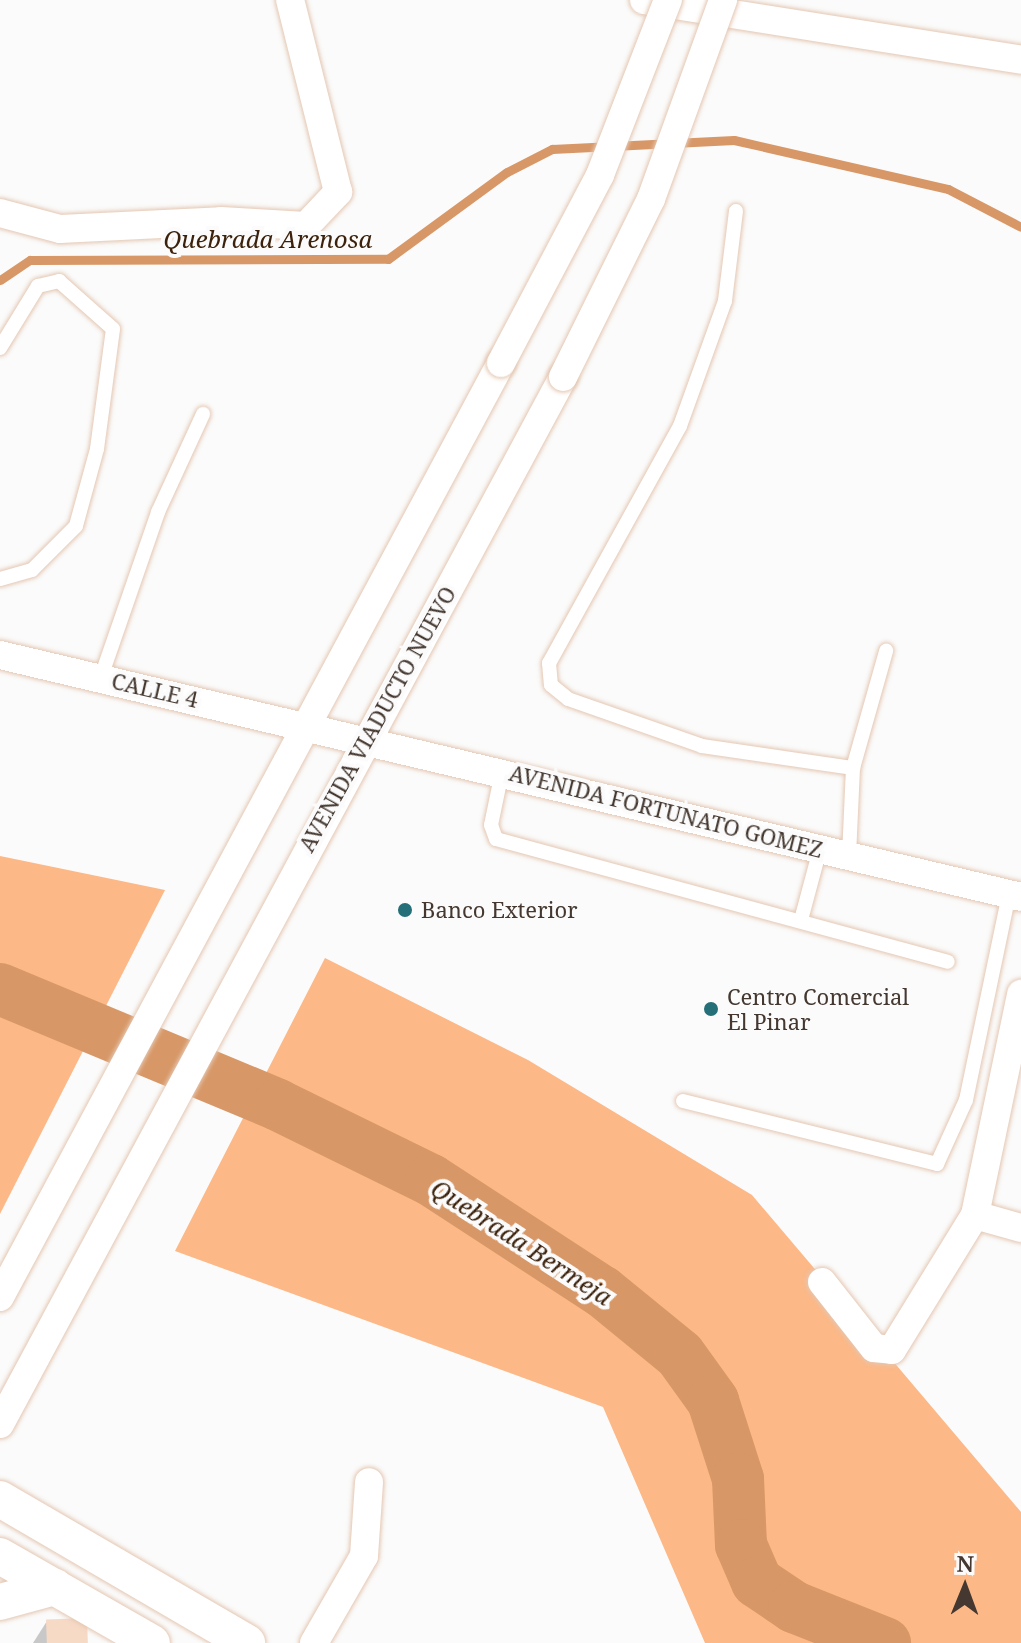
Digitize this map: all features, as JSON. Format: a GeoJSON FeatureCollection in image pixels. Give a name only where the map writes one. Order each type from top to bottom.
{"type":"FeatureCollection","features":[{"type":"Feature","properties":{"kind":"street"},"geometry":{"type":"LineString","coordinates":[[0,213],[60,229],[221,221],[306,226],[338,192],[290,0]]}},
{"type":"Feature","properties":{"kind":"street"},"geometry":{"type":"LineString","coordinates":[[644,0],[1021,60]]}},
{"type":"Feature","properties":{"kind":"street"},"geometry":{"type":"LineString","coordinates":[[0,1297],[310,726],[600,175],[668,0]]}},
{"type":"Feature","properties":{"kind":"street","name":"AVENIDA VIADUCTO NUEVO"},"geometry":{"type":"LineString","coordinates":[[0,1424],[304,853],[563,377],[651,199],[723,0]]}},
{"type":"Feature","properties":{"kind":"street","name":"CALLE 4"},"geometry":{"type":"LineString","coordinates":[[0,655],[310,726]]}},
{"type":"Feature","properties":{"kind":"street","name":"AVENIDA FORTUNATO GOMEZ"},"geometry":{"type":"LineString","coordinates":[[310,726],[1015,896]]}},
{"type":"Feature","properties":{"kind":"street"},"geometry":{"type":"LineString","coordinates":[[822,1282],[874,1348],[892,1350],[975,1215],[1012,1099],[1021,994]]}},
{"type":"Feature","properties":{"kind":"street"},"geometry":{"type":"LineString","coordinates":[[975,1215],[1021,1228]]}},
{"type":"Feature","properties":{"kind":"street"},"geometry":{"type":"LineString","coordinates":[[314,1643],[364,1556],[371,1526],[369,1482]]}},
{"type":"Feature","properties":{"kind":"street"},"geometry":{"type":"LineString","coordinates":[[0,1499],[247,1643]]}},
{"type":"Feature","properties":{"kind":"street"},"geometry":{"type":"LineString","coordinates":[[0,1556],[152,1643]]}},
{"type":"Feature","properties":{"kind":"street"},"geometry":{"type":"LineString","coordinates":[[0,1602],[55,1587]]}},
{"type":"Feature","properties":{"kind":"lane"},"geometry":{"type":"LineString","coordinates":[[736,211],[725,301],[680,426],[549,663],[551,685],[568,699],[702,746],[853,768]]}},
{"type":"Feature","properties":{"kind":"lane"},"geometry":{"type":"LineString","coordinates":[[0,348],[38,286],[59,281],[113,329],[97,449],[76,526],[32,570],[0,579]]}},
{"type":"Feature","properties":{"kind":"lane"},"geometry":{"type":"LineString","coordinates":[[101,677],[158,512],[203,414]]}},
{"type":"Feature","properties":{"kind":"lane"},"geometry":{"type":"LineString","coordinates":[[849,856],[853,768],[886,651]]}},
{"type":"Feature","properties":{"kind":"lane"},"geometry":{"type":"LineString","coordinates":[[502,771],[491,825],[496,839],[948,962]]}},
{"type":"Feature","properties":{"kind":"lane"},"geometry":{"type":"LineString","coordinates":[[801,920],[820,849]]}},
{"type":"Feature","properties":{"kind":"lane"},"geometry":{"type":"LineString","coordinates":[[683,1101],[937,1164],[966,1100],[1015,896]]}},
{"type":"Feature","properties":{"kind":"shaded area"},"geometry":{"type":"Polygon","coordinates":[[[0,856],[165,890],[0,1214],[0,856]]]}},
{"type":"Feature","properties":{"kind":"shaded area"},"geometry":{"type":"Polygon","coordinates":[[[325,958],[528,1060],[752,1195],[1021,1512],[1021,1643],[705,1643],[603,1407],[175,1251],[325,958]]]}},
{"type":"Feature","properties":{"kind":"building"},"geometry":{"type":"Polygon","coordinates":[[[87,1618],[88,1643],[47,1643],[46,1619],[87,1618]]]}},
{"type":"Feature","properties":{"kind":"waterway","name":"Quebrada Arenosa"},"geometry":{"type":"LineString","coordinates":[[0,280],[30,260],[388,259],[507,172],[552,149],[734,140],[948,189],[1021,227]]}},
{"type":"Feature","properties":{"kind":"waterway","name":"Quebrada Bermeja"},"geometry":{"type":"LineString","coordinates":[[0,989],[278,1105],[431,1180],[603,1292],[680,1355],[713,1401],[738,1479],[741,1545],[757,1582],[794,1607],[885,1643]]}},
{"type":"Feature","properties":{"kind":"place","name":"Banco Exterior"},"geometry":{"type":"Point","coordinates":[405,910]}},
{"type":"Feature","properties":{"kind":"place","name":"Centro Comercial El Pinar"},"geometry":{"type":"Point","coordinates":[711,1009]}}]}
